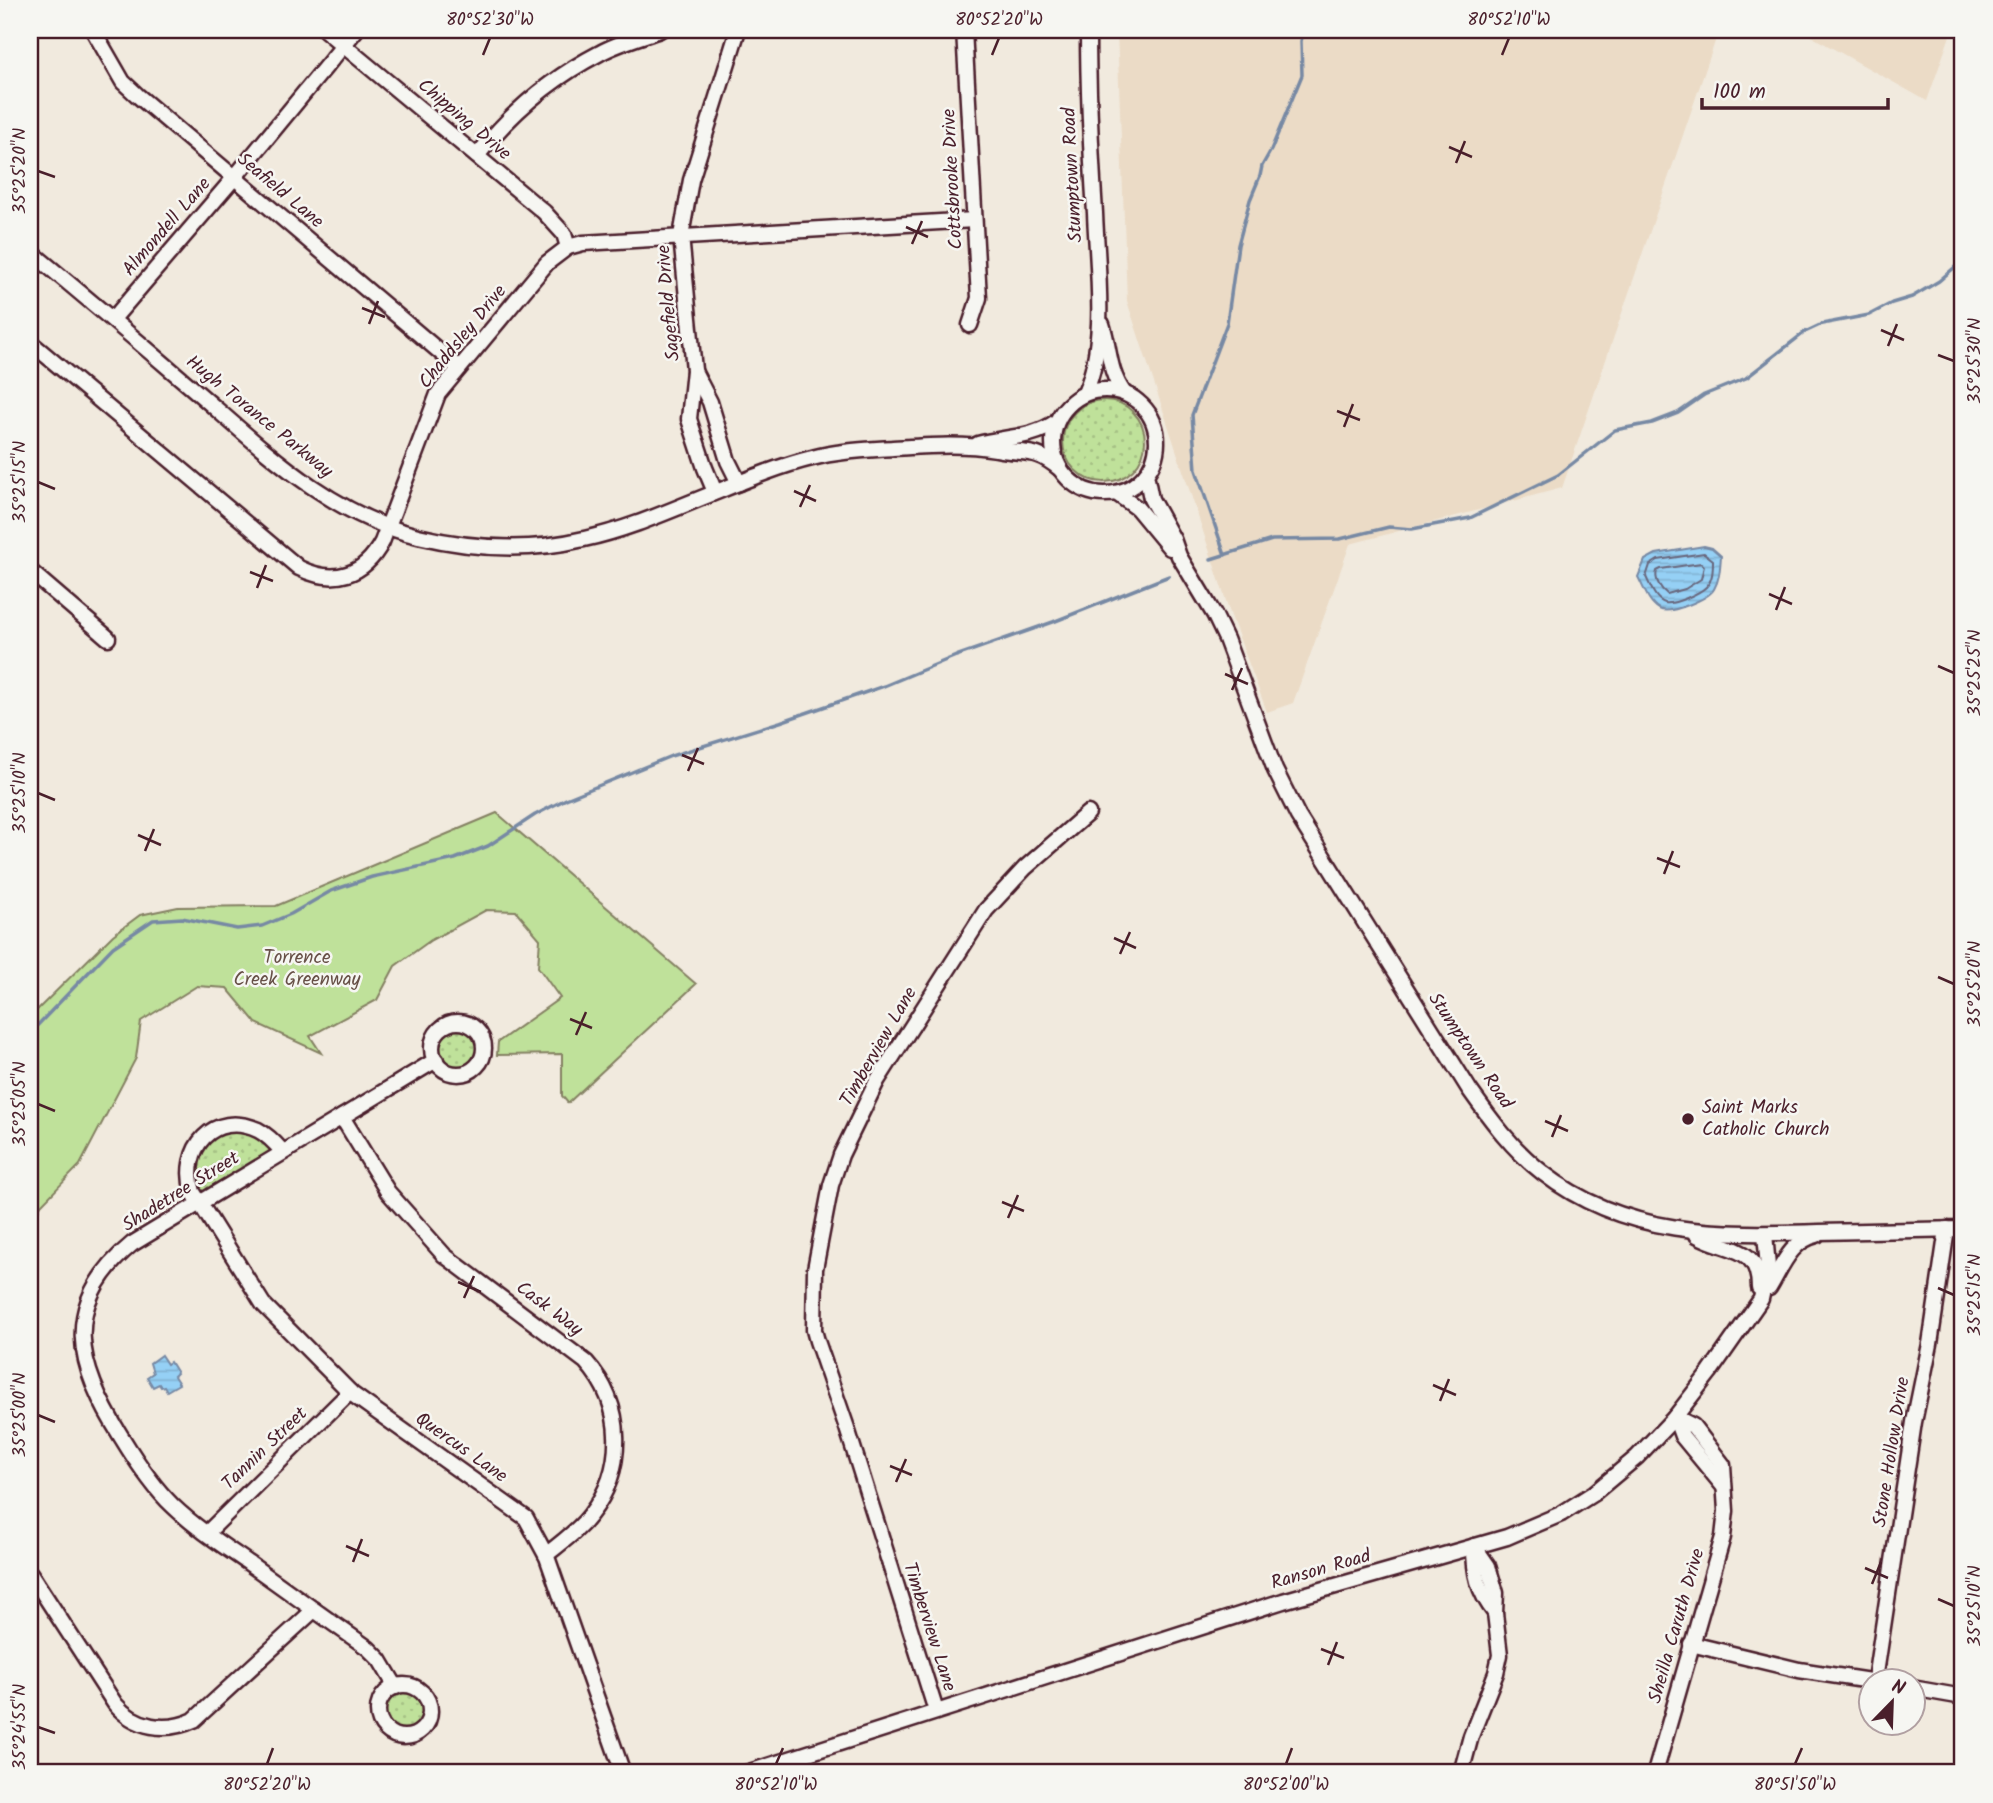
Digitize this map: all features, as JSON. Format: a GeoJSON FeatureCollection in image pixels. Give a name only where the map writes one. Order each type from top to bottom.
{"type":"FeatureCollection","features":[{"type":"Feature","properties":{"kind":"street","name":"Seafield Lane"},"geometry":{"type":"LineString","coordinates":[[93,30],[123,82],[459,368]]}},
{"type":"Feature","properties":{"kind":"street","name":"Chipping Drive"},"geometry":{"type":"LineString","coordinates":[[325,30],[554,220],[564,234],[568,247]]}},
{"type":"Feature","properties":{"kind":"street","name":"Almondell Lane"},"geometry":{"type":"LineString","coordinates":[[113,319],[356,30]]}},
{"type":"Feature","properties":{"kind":"street"},"geometry":{"type":"LineString","coordinates":[[477,156],[506,121],[548,86],[601,52],[660,30]]}},
{"type":"Feature","properties":{"kind":"street","name":"Sagefield Drive"},"geometry":{"type":"LineString","coordinates":[[715,492],[689,419],[694,370],[681,236],[691,180],[738,30]]}},
{"type":"Feature","properties":{"kind":"street","name":"Cottsbrooke Drive"},"geometry":{"type":"LineString","coordinates":[[964,30],[979,298],[970,325]]}},
{"type":"Feature","properties":{"kind":"street","name":"Stumptown Road"},"geometry":{"type":"LineString","coordinates":[[1084,393],[1094,368],[1100,319],[1088,90],[1088,30]]}},
{"type":"Feature","properties":{"kind":"street"},"geometry":{"type":"LineString","coordinates":[[568,247],[583,243],[681,236],[974,220]]}},
{"type":"Feature","properties":{"kind":"street","name":"Chaddsley Drive"},"geometry":{"type":"LineString","coordinates":[[30,342],[299,568],[314,575],[343,575],[360,569],[374,557],[438,394],[547,263],[568,247]]}},
{"type":"Feature","properties":{"kind":"street","name":"Hugh Torance Parkway"},"geometry":{"type":"LineString","coordinates":[[30,251],[296,475],[323,494],[358,514],[388,526],[417,536],[458,544],[501,548],[582,540],[627,528],[738,483],[813,457],[931,446],[974,445],[1031,435],[1046,430],[1056,422]]}},
{"type":"Feature","properties":{"kind":"street","name":"Stumptown Road"},"geometry":{"type":"LineString","coordinates":[[1100,319],[1110,367],[1124,393]]}},
{"type":"Feature","properties":{"kind":"street"},"geometry":{"type":"LineString","coordinates":[[694,370],[710,402],[728,461],[738,483]]}},
{"type":"Feature","properties":{"kind":"street"},"geometry":{"type":"LineString","coordinates":[[1097,390],[1124,393],[1143,407],[1155,428],[1157,444],[1154,460],[1137,483],[1116,493],[1090,492],[1068,479],[1060,469],[1052,438],[1056,422],[1072,400],[1084,393],[1097,390]]}},
{"type":"Feature","properties":{"kind":"street","name":"Hugh Torance Parkway"},"geometry":{"type":"LineString","coordinates":[[974,445],[1002,451],[1032,452],[1046,457],[1060,469]]}},
{"type":"Feature","properties":{"kind":"street","name":"Stumptown Road"},"geometry":{"type":"LineString","coordinates":[[1146,474],[1151,499],[1179,556],[1226,639],[1287,796],[1335,877],[1484,1110],[1527,1159],[1577,1196],[1638,1220],[1690,1230],[1723,1234],[1765,1234],[1963,1229]]}},
{"type":"Feature","properties":{"kind":"street","name":"Stumptown Road"},"geometry":{"type":"LineString","coordinates":[[1116,493],[1137,508],[1165,544],[1179,556]]}},
{"type":"Feature","properties":{"kind":"street"},"geometry":{"type":"LineString","coordinates":[[30,572],[108,638]]}},
{"type":"Feature","properties":{"kind":"street","name":"Timberview Lane"},"geometry":{"type":"LineString","coordinates":[[936,1711],[817,1341],[814,1330],[815,1269],[831,1185],[877,1081],[986,910],[1025,867],[1088,813]]}},
{"type":"Feature","properties":{"kind":"street","name":"Shadetree Street"},"geometry":{"type":"LineString","coordinates":[[396,1687],[380,1660],[368,1648],[171,1505],[134,1457],[95,1393],[87,1371],[82,1332],[85,1314],[99,1279],[114,1260],[132,1244],[436,1060]]}},
{"type":"Feature","properties":{"kind":"street","name":"Cask Way"},"geometry":{"type":"LineString","coordinates":[[342,1117],[388,1192],[444,1255],[586,1362],[600,1377],[608,1393],[616,1427],[617,1455],[607,1487],[600,1502],[579,1529],[546,1555]]}},
{"type":"Feature","properties":{"kind":"street","name":"Quercus Lane"},"geometry":{"type":"LineString","coordinates":[[283,1152],[257,1130],[235,1125],[213,1130],[197,1144],[190,1166],[191,1183],[200,1203],[263,1304],[350,1392],[526,1518],[546,1555],[623,1773]]}},
{"type":"Feature","properties":{"kind":"street","name":"Stone Hollow Drive"},"geometry":{"type":"LineString","coordinates":[[1875,1666],[1947,1229]]}},
{"type":"Feature","properties":{"kind":"street"},"geometry":{"type":"LineString","coordinates":[[1690,1230],[1710,1242],[1741,1252],[1752,1259],[1759,1285],[1757,1307]]}},
{"type":"Feature","properties":{"kind":"street"},"geometry":{"type":"LineString","coordinates":[[1757,1307],[1781,1265],[1796,1246],[1810,1237],[1831,1232]]}},
{"type":"Feature","properties":{"kind":"street","name":"Ranson Road"},"geometry":{"type":"LineString","coordinates":[[746,1773],[1283,1601],[1474,1546],[1543,1523],[1577,1504],[1623,1470],[1675,1417],[1757,1307],[1767,1279],[1765,1234]]}},
{"type":"Feature","properties":{"kind":"street","name":"Tannin Street"},"geometry":{"type":"LineString","coordinates":[[207,1533],[350,1392]]}},
{"type":"Feature","properties":{"kind":"street","name":"Sheilla Caruth Drive"},"geometry":{"type":"LineString","coordinates":[[1654,1773],[1723,1537],[1727,1511],[1724,1487],[1682,1436],[1675,1417]]}},
{"type":"Feature","properties":{"kind":"street"},"geometry":{"type":"LineString","coordinates":[[1461,1773],[1471,1736],[1496,1673],[1500,1655],[1495,1613],[1496,1593],[1488,1566],[1474,1546]]}},
{"type":"Feature","properties":{"kind":"street"},"geometry":{"type":"LineString","coordinates":[[30,1573],[124,1714],[135,1721],[167,1728],[194,1720],[314,1610]]}},
{"type":"Feature","properties":{"kind":"street"},"geometry":{"type":"LineString","coordinates":[[1692,1644],[1799,1671],[1856,1679]]}},
{"type":"Feature","properties":{"kind":"street"},"geometry":{"type":"LineString","coordinates":[[1926,1690],[1963,1696]]}},
{"type":"Feature","properties":{"kind":"shaded area"},"geometry":{"type":"Polygon","coordinates":[[[1117,30],[1719,30],[1562,488],[1350,544],[1293,703],[1267,712],[1231,616],[1127,301],[1117,30]]]}},
{"type":"Feature","properties":{"kind":"shaded area"},"geometry":{"type":"Polygon","coordinates":[[[1800,30],[1952,30],[1927,101],[1800,30]]]}},
{"type":"Feature","properties":{"kind":"green space"},"geometry":{"type":"Polygon","coordinates":[[[1104,400],[1120,403],[1133,412],[1142,425],[1145,441],[1142,457],[1133,470],[1120,479],[1104,482],[1088,479],[1075,470],[1066,457],[1063,441],[1066,425],[1075,412],[1088,403],[1104,400]]]}},
{"type":"Feature","properties":{"kind":"green space","name":"Torrence Creek Greenway"},"geometry":{"type":"Polygon","coordinates":[[[497,813],[696,984],[568,1103],[562,1096],[562,1054],[497,1055],[498,1042],[560,998],[538,967],[540,939],[516,911],[486,910],[431,940],[395,966],[377,1000],[310,1036],[321,1053],[256,1023],[227,988],[197,986],[141,1021],[136,1058],[80,1165],[41,1205],[30,1225],[30,1017],[113,935],[140,915],[178,907],[276,906],[497,813]]]}},
{"type":"Feature","properties":{"kind":"green space"},"geometry":{"type":"Polygon","coordinates":[[[459,1029],[472,1035],[478,1048],[472,1061],[459,1067],[446,1061],[440,1048],[446,1035],[459,1029]]]}},
{"type":"Feature","properties":{"kind":"green space"},"geometry":{"type":"Polygon","coordinates":[[[233,1130],[254,1135],[268,1145],[270,1151],[206,1191],[200,1191],[197,1169],[201,1151],[213,1139],[233,1130]]]}},
{"type":"Feature","properties":{"kind":"green space"},"geometry":{"type":"Polygon","coordinates":[[[404,1693],[417,1699],[423,1712],[417,1725],[404,1731],[391,1725],[385,1712],[391,1699],[404,1693]]]}},
{"type":"Feature","properties":{"kind":"water"},"geometry":{"type":"Polygon","coordinates":[[[1704,546],[1712,548],[1721,556],[1719,577],[1714,589],[1688,605],[1671,610],[1655,606],[1638,577],[1645,560],[1656,554],[1704,546]]]}},
{"type":"Feature","properties":{"kind":"water"},"geometry":{"type":"Polygon","coordinates":[[[161,1355],[177,1373],[174,1376],[179,1384],[167,1391],[159,1384],[153,1387],[147,1377],[153,1373],[150,1363],[161,1355]]]}},
{"type":"Feature","properties":{"kind":"waterway"},"geometry":{"type":"LineString","coordinates":[[1225,555],[1196,470],[1192,415],[1227,323],[1238,245],[1250,200],[1302,75],[1301,41],[1304,30]]}},
{"type":"Feature","properties":{"kind":"waterway"},"geometry":{"type":"LineString","coordinates":[[1211,559],[1272,540],[1340,539],[1389,527],[1412,529],[1470,518],[1558,475],[1615,430],[1652,423],[1678,413],[1704,395],[1746,378],[1805,332],[1822,324],[1869,315],[1892,303],[1912,297],[1939,281],[1963,260]]}},
{"type":"Feature","properties":{"kind":"waterway"},"geometry":{"type":"LineString","coordinates":[[30,1033],[113,947],[153,920],[182,918],[237,929],[262,926],[291,914],[331,891],[372,877],[455,859],[488,846],[535,815],[566,799],[671,756],[884,686],[1169,576]]}},
{"type":"Feature","properties":{"kind":"place","name":"Saint Marks Catholic Church"},"geometry":{"type":"Point","coordinates":[1688,1119]}}]}
